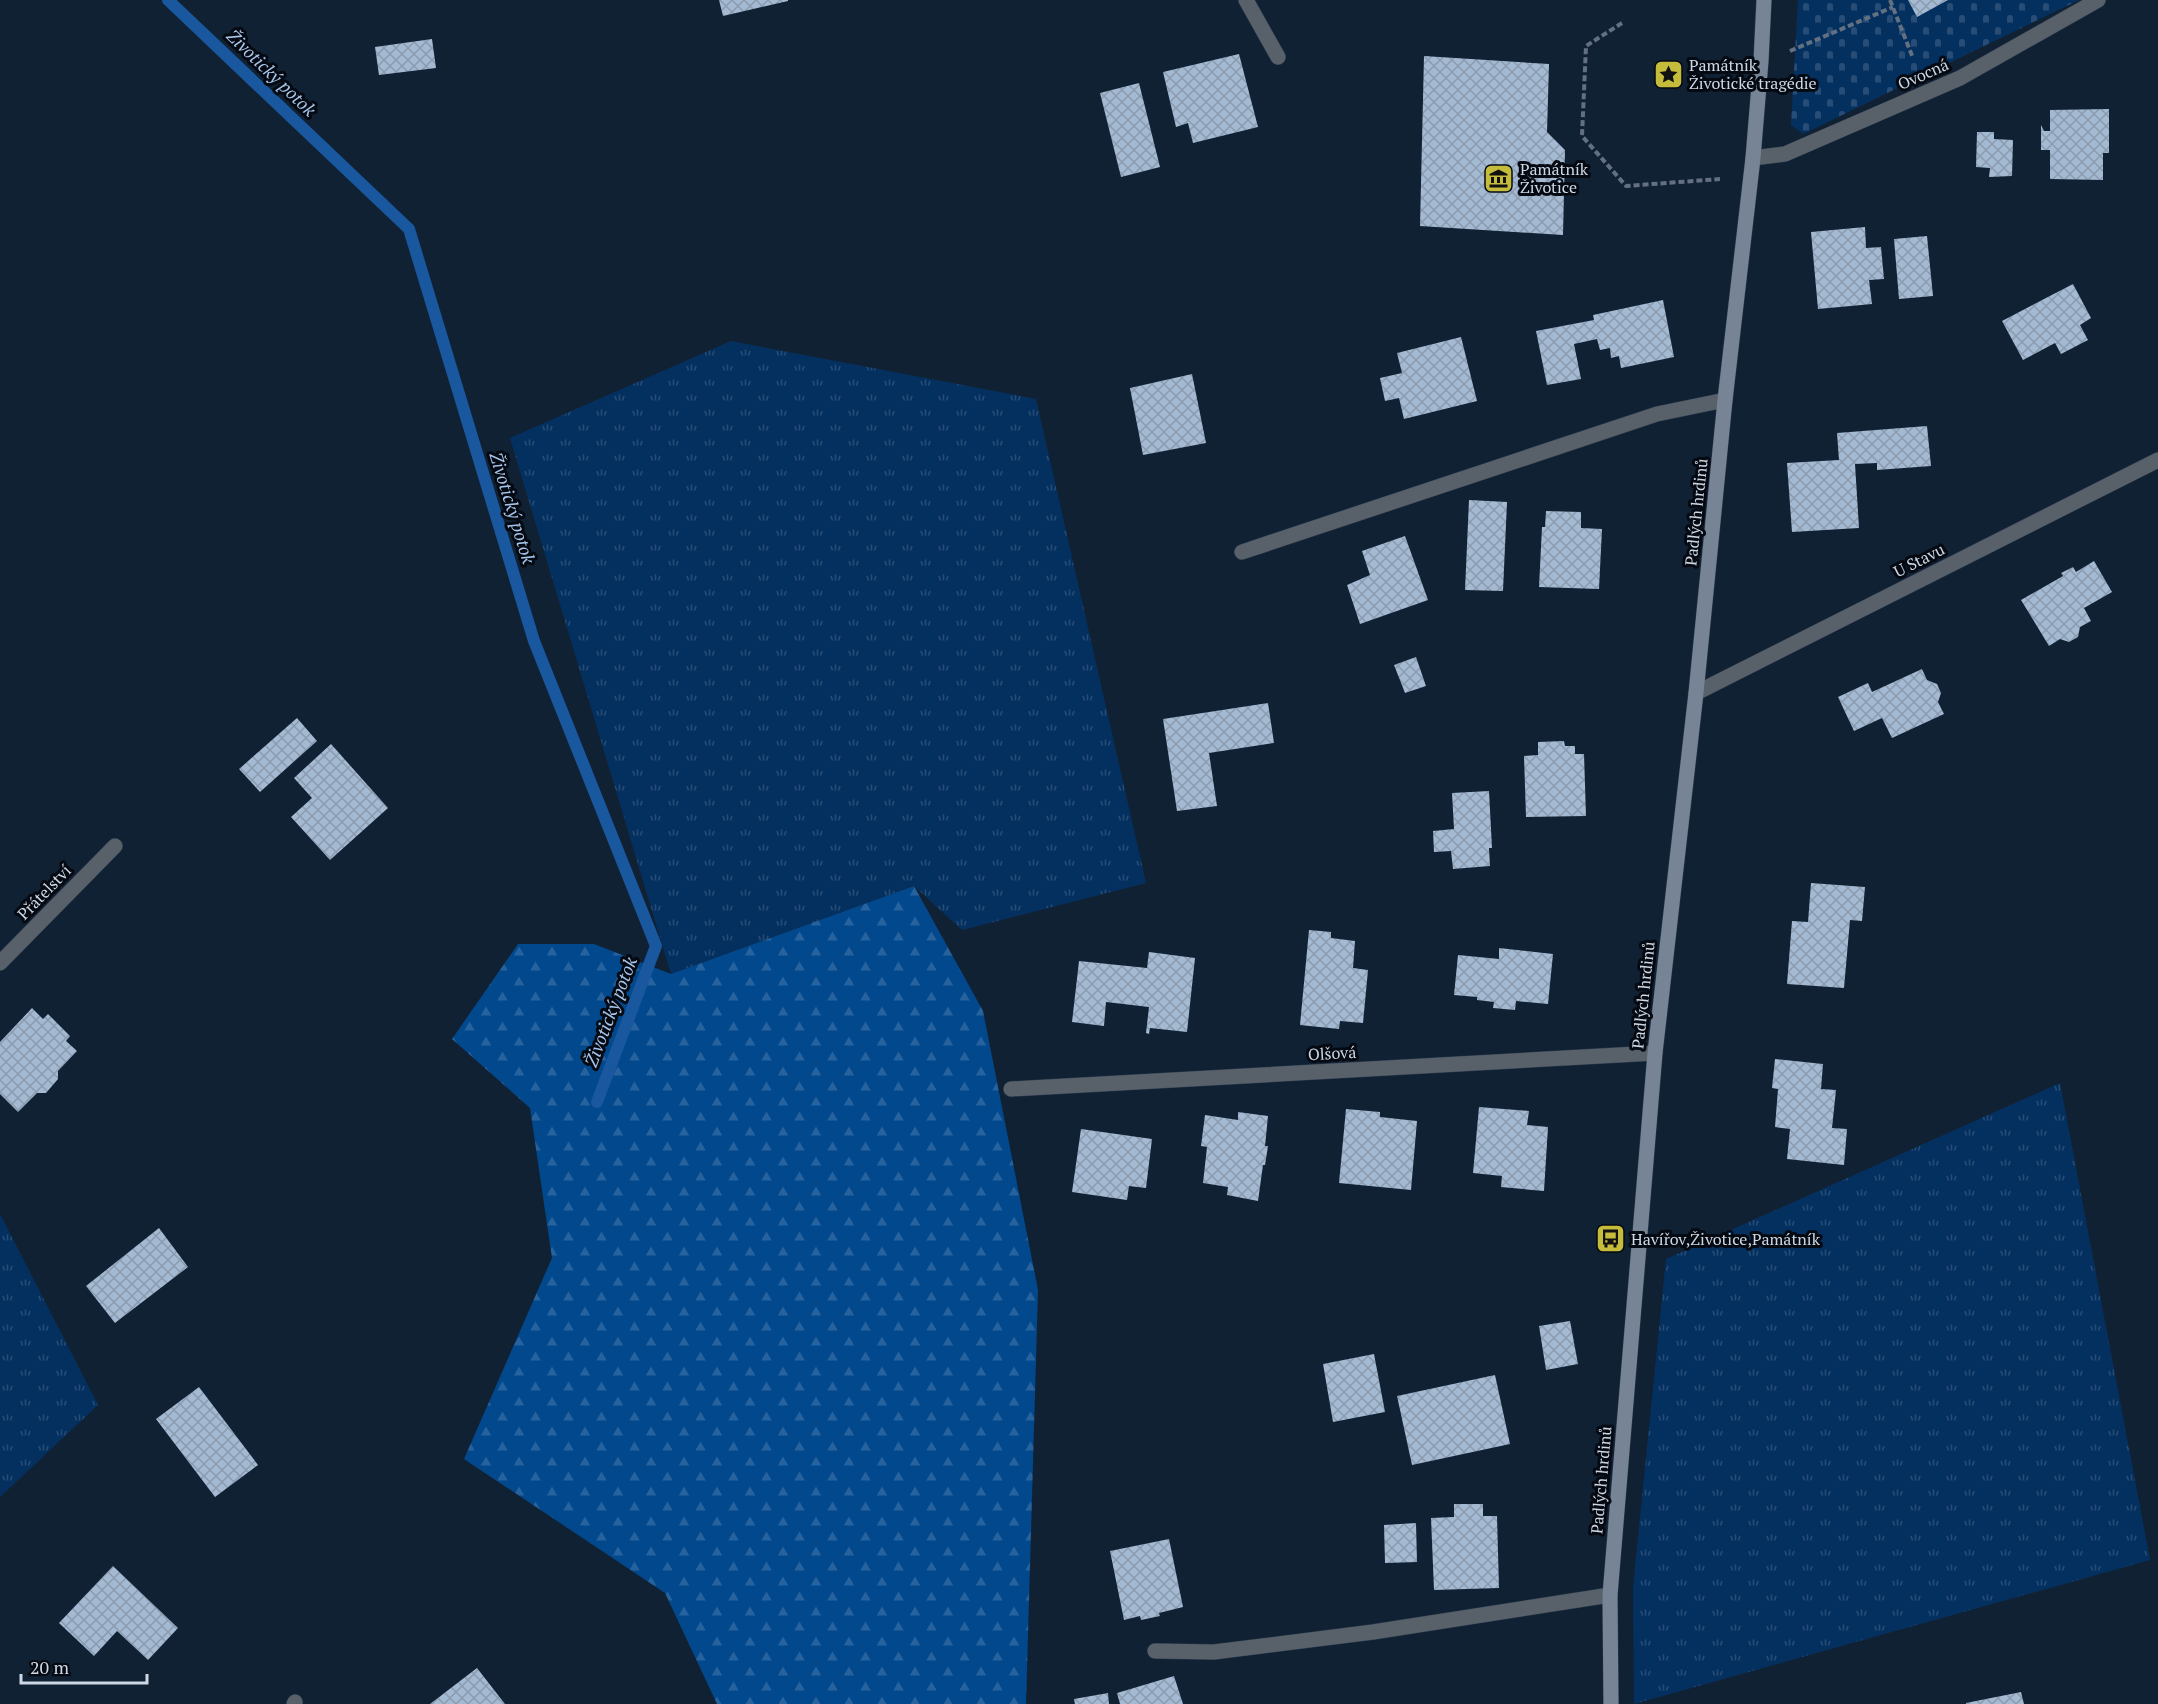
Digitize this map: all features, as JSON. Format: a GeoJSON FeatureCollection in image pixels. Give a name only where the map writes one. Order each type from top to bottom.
{"type":"FeatureCollection","features":[{"type":"Feature","properties":{"kind":"street"},"geometry":{"type":"LineString","coordinates":[[1246,0],[1278,57]]}},
{"type":"Feature","properties":{"kind":"street","name":"Padlých hrdinů"},"geometry":{"type":"LineString","coordinates":[[1611,1704],[1610,1595],[1655,1053],[1753,158],[1764,0]]}},
{"type":"Feature","properties":{"kind":"street","name":"Ovocná"},"geometry":{"type":"LineString","coordinates":[[1753,158],[1785,154],[1960,78],[2098,0]]}},
{"type":"Feature","properties":{"kind":"street"},"geometry":{"type":"LineString","coordinates":[[1242,552],[1657,414],[1725,400]]}},
{"type":"Feature","properties":{"kind":"street","name":"U Stavu"},"geometry":{"type":"LineString","coordinates":[[1696,693],[2158,459]]}},
{"type":"Feature","properties":{"kind":"street","name":"Přátelství"},"geometry":{"type":"LineString","coordinates":[[0,963],[115,846]]}},
{"type":"Feature","properties":{"kind":"street","name":"Olšová"},"geometry":{"type":"LineString","coordinates":[[1011,1089],[1655,1053]]}},
{"type":"Feature","properties":{"kind":"street"},"geometry":{"type":"LineString","coordinates":[[1155,1651],[1225,1650],[1373,1632],[1610,1595]]}},
{"type":"Feature","properties":{"kind":"path"},"geometry":{"type":"LineString","coordinates":[[1890,0],[1913,57]]}},
{"type":"Feature","properties":{"kind":"path"},"geometry":{"type":"LineString","coordinates":[[1761,61],[1893,7]]}},
{"type":"Feature","properties":{"kind":"path"},"geometry":{"type":"LineString","coordinates":[[1622,22],[1586,46],[1582,135],[1626,186],[1751,176]]}},
{"type":"Feature","properties":{"kind":"green space"},"geometry":{"type":"Polygon","coordinates":[[[1798,0],[2079,0],[1803,134],[1791,125],[1798,0]]]}},
{"type":"Feature","properties":{"kind":"green space"},"geometry":{"type":"Polygon","coordinates":[[[731,341],[1036,399],[1146,883],[962,930],[914,886],[671,974],[510,438],[731,341]]]}},
{"type":"Feature","properties":{"kind":"green space"},"geometry":{"type":"Polygon","coordinates":[[[914,886],[983,1011],[1038,1290],[1026,1704],[717,1704],[665,1593],[464,1459],[552,1258],[530,1108],[452,1039],[518,944],[594,944],[671,974],[914,886]]]}},
{"type":"Feature","properties":{"kind":"green space"},"geometry":{"type":"Polygon","coordinates":[[[2060,1083],[2150,1560],[1634,1704],[1633,1588],[1666,1259],[2060,1083]]]}},
{"type":"Feature","properties":{"kind":"green space"},"geometry":{"type":"Polygon","coordinates":[[[0,1214],[98,1405],[0,1497],[0,1214]]]}},
{"type":"Feature","properties":{"kind":"building"},"geometry":{"type":"Polygon","coordinates":[[[719,0],[788,0],[788,1],[723,16],[719,0]]]}},
{"type":"Feature","properties":{"kind":"building"},"geometry":{"type":"Polygon","coordinates":[[[1908,0],[1948,0],[1917,17],[1908,0]]]}},
{"type":"Feature","properties":{"kind":"building"},"geometry":{"type":"Polygon","coordinates":[[[432,39],[436,68],[379,75],[375,47],[432,39]]]}},
{"type":"Feature","properties":{"kind":"building"},"geometry":{"type":"Polygon","coordinates":[[[1239,54],[1258,127],[1193,143],[1188,123],[1176,127],[1163,72],[1239,54]]]}},
{"type":"Feature","properties":{"kind":"building"},"geometry":{"type":"Polygon","coordinates":[[[1424,56],[1549,64],[1547,132],[1565,150],[1563,235],[1420,226],[1424,56]]]}},
{"type":"Feature","properties":{"kind":"building"},"geometry":{"type":"Polygon","coordinates":[[[1139,83],[1160,167],[1121,177],[1100,93],[1139,83]]]}},
{"type":"Feature","properties":{"kind":"building"},"geometry":{"type":"Polygon","coordinates":[[[2109,109],[2109,153],[2103,153],[2103,180],[2050,179],[2050,150],[2041,150],[2041,125],[2044,131],[2050,131],[2050,110],[2109,109]]]}},
{"type":"Feature","properties":{"kind":"building"},"geometry":{"type":"Polygon","coordinates":[[[1977,132],[1994,132],[1994,139],[2013,140],[2012,176],[1989,177],[1990,168],[1976,167],[1977,132]]]}},
{"type":"Feature","properties":{"kind":"building"},"geometry":{"type":"Polygon","coordinates":[[[1865,227],[1866,248],[1881,247],[1884,279],[1869,280],[1872,304],[1818,309],[1811,232],[1865,227]]]}},
{"type":"Feature","properties":{"kind":"building"},"geometry":{"type":"Polygon","coordinates":[[[1927,236],[1933,296],[1899,299],[1894,239],[1927,236]]]}},
{"type":"Feature","properties":{"kind":"building"},"geometry":{"type":"Polygon","coordinates":[[[2073,284],[2091,318],[2080,325],[2088,340],[2061,354],[2055,343],[2023,360],[2002,321],[2073,284]]]}},
{"type":"Feature","properties":{"kind":"building"},"geometry":{"type":"Polygon","coordinates":[[[1663,300],[1674,357],[1621,368],[1619,356],[1611,358],[1610,348],[1600,350],[1597,339],[1574,344],[1581,379],[1547,385],[1536,331],[1594,320],[1593,315],[1663,300]]]}},
{"type":"Feature","properties":{"kind":"building"},"geometry":{"type":"Polygon","coordinates":[[[1461,337],[1477,401],[1404,419],[1399,398],[1385,401],[1380,378],[1402,373],[1397,353],[1461,337]]]}},
{"type":"Feature","properties":{"kind":"building"},"geometry":{"type":"Polygon","coordinates":[[[1192,374],[1206,443],[1143,455],[1130,388],[1192,374]]]}},
{"type":"Feature","properties":{"kind":"building"},"geometry":{"type":"Polygon","coordinates":[[[1927,426],[1931,466],[1877,470],[1877,463],[1855,464],[1859,528],[1792,532],[1787,463],[1839,460],[1837,433],[1927,426]]]}},
{"type":"Feature","properties":{"kind":"building"},"geometry":{"type":"Polygon","coordinates":[[[1469,500],[1507,502],[1503,591],[1465,590],[1469,500]]]}},
{"type":"Feature","properties":{"kind":"building"},"geometry":{"type":"Polygon","coordinates":[[[1546,511],[1581,512],[1581,528],[1602,529],[1599,589],[1539,587],[1542,527],[1545,527],[1546,511]]]}},
{"type":"Feature","properties":{"kind":"building"},"geometry":{"type":"Polygon","coordinates":[[[1405,536],[1428,600],[1360,624],[1347,585],[1370,575],[1362,551],[1405,536]]]}},
{"type":"Feature","properties":{"kind":"building"},"geometry":{"type":"Polygon","coordinates":[[[2094,561],[2112,592],[2084,608],[2091,621],[2080,627],[2078,637],[2069,642],[2060,639],[2049,646],[2021,600],[2063,576],[2061,573],[2073,567],[2076,572],[2094,561]]]}},
{"type":"Feature","properties":{"kind":"building"},"geometry":{"type":"Polygon","coordinates":[[[1416,657],[1426,686],[1405,693],[1394,665],[1416,657]]]}},
{"type":"Feature","properties":{"kind":"building"},"geometry":{"type":"Polygon","coordinates":[[[1922,669],[1927,680],[1937,684],[1941,693],[1938,702],[1944,714],[1892,738],[1882,718],[1854,731],[1838,697],[1868,683],[1872,692],[1922,669]]]}},
{"type":"Feature","properties":{"kind":"building"},"geometry":{"type":"Polygon","coordinates":[[[1268,703],[1274,743],[1209,753],[1217,806],[1177,811],[1163,719],[1268,703]]]}},
{"type":"Feature","properties":{"kind":"building"},"geometry":{"type":"Polygon","coordinates":[[[297,718],[317,741],[260,792],[239,769],[297,718]]]}},
{"type":"Feature","properties":{"kind":"building"},"geometry":{"type":"Polygon","coordinates":[[[1564,741],[1565,746],[1575,746],[1575,754],[1584,754],[1586,816],[1526,817],[1524,756],[1538,755],[1538,742],[1564,741]]]}},
{"type":"Feature","properties":{"kind":"building"},"geometry":{"type":"Polygon","coordinates":[[[331,744],[388,808],[330,860],[291,817],[312,798],[294,778],[331,744]]]}},
{"type":"Feature","properties":{"kind":"building"},"geometry":{"type":"Polygon","coordinates":[[[1489,791],[1492,848],[1489,848],[1490,866],[1453,869],[1451,851],[1434,852],[1433,831],[1454,829],[1452,793],[1489,791]]]}},
{"type":"Feature","properties":{"kind":"building"},"geometry":{"type":"Polygon","coordinates":[[[1811,883],[1865,887],[1862,921],[1850,920],[1844,988],[1787,984],[1792,921],[1808,922],[1811,883]]]}},
{"type":"Feature","properties":{"kind":"building"},"geometry":{"type":"Polygon","coordinates":[[[1309,930],[1331,932],[1331,938],[1355,941],[1353,968],[1368,970],[1363,1023],[1340,1021],[1339,1029],[1300,1025],[1309,930]]]}},
{"type":"Feature","properties":{"kind":"building"},"geometry":{"type":"Polygon","coordinates":[[[1499,948],[1553,954],[1548,1004],[1516,1001],[1515,1010],[1493,1008],[1494,1002],[1477,1000],[1477,997],[1454,995],[1458,955],[1499,959],[1499,948]]]}},
{"type":"Feature","properties":{"kind":"building"},"geometry":{"type":"Polygon","coordinates":[[[1149,952],[1195,958],[1187,1032],[1150,1028],[1149,1034],[1146,1033],[1149,1007],[1106,1002],[1104,1026],[1072,1022],[1079,961],[1147,968],[1149,952]]]}},
{"type":"Feature","properties":{"kind":"building"},"geometry":{"type":"Polygon","coordinates":[[[32,1008],[43,1019],[48,1014],[70,1036],[66,1041],[77,1051],[58,1071],[58,1079],[46,1093],[37,1093],[18,1112],[0,1094],[0,1042],[32,1008]]]}},
{"type":"Feature","properties":{"kind":"building"},"geometry":{"type":"Polygon","coordinates":[[[1775,1059],[1823,1064],[1821,1089],[1836,1090],[1832,1128],[1847,1129],[1844,1165],[1787,1159],[1790,1129],[1775,1127],[1778,1089],[1772,1088],[1775,1059]]]}},
{"type":"Feature","properties":{"kind":"building"},"geometry":{"type":"Polygon","coordinates":[[[1479,1107],[1529,1111],[1527,1125],[1548,1127],[1544,1191],[1501,1187],[1502,1176],[1473,1173],[1479,1107]]]}},
{"type":"Feature","properties":{"kind":"building"},"geometry":{"type":"Polygon","coordinates":[[[1346,1109],[1380,1112],[1380,1117],[1417,1121],[1411,1190],[1339,1183],[1346,1109]]]}},
{"type":"Feature","properties":{"kind":"building"},"geometry":{"type":"Polygon","coordinates":[[[1238,1112],[1268,1116],[1265,1146],[1268,1146],[1258,1201],[1227,1195],[1228,1187],[1203,1183],[1207,1147],[1201,1146],[1205,1115],[1238,1120],[1238,1112]]]}},
{"type":"Feature","properties":{"kind":"building"},"geometry":{"type":"Polygon","coordinates":[[[1081,1129],[1152,1139],[1146,1188],[1129,1186],[1127,1200],[1072,1192],[1081,1129]]]}},
{"type":"Feature","properties":{"kind":"building"},"geometry":{"type":"Polygon","coordinates":[[[159,1228],[188,1267],[115,1323],[86,1286],[159,1228]]]}},
{"type":"Feature","properties":{"kind":"building"},"geometry":{"type":"Polygon","coordinates":[[[1570,1321],[1578,1364],[1546,1370],[1539,1326],[1570,1321]]]}},
{"type":"Feature","properties":{"kind":"building"},"geometry":{"type":"Polygon","coordinates":[[[1374,1354],[1385,1412],[1333,1422],[1323,1364],[1374,1354]]]}},
{"type":"Feature","properties":{"kind":"building"},"geometry":{"type":"Polygon","coordinates":[[[1495,1375],[1510,1444],[1412,1465],[1397,1396],[1495,1375]]]}},
{"type":"Feature","properties":{"kind":"building"},"geometry":{"type":"Polygon","coordinates":[[[199,1387],[258,1465],[215,1497],[156,1419],[199,1387]]]}},
{"type":"Feature","properties":{"kind":"building"},"geometry":{"type":"Polygon","coordinates":[[[1454,1504],[1483,1504],[1483,1516],[1497,1516],[1499,1588],[1434,1590],[1431,1518],[1454,1517],[1454,1504]]]}},
{"type":"Feature","properties":{"kind":"building"},"geometry":{"type":"Polygon","coordinates":[[[1416,1523],[1417,1562],[1385,1563],[1384,1525],[1416,1523]]]}},
{"type":"Feature","properties":{"kind":"building"},"geometry":{"type":"Polygon","coordinates":[[[1169,1539],[1183,1607],[1159,1613],[1160,1616],[1141,1620],[1140,1616],[1124,1620],[1110,1551],[1169,1539]]]}},
{"type":"Feature","properties":{"kind":"building"},"geometry":{"type":"Polygon","coordinates":[[[113,1566],[178,1628],[148,1660],[117,1631],[94,1656],[59,1623],[113,1566]]]}},
{"type":"Feature","properties":{"kind":"building"},"geometry":{"type":"Polygon","coordinates":[[[477,1668],[505,1704],[430,1704],[477,1668]]]}},
{"type":"Feature","properties":{"kind":"building"},"geometry":{"type":"Polygon","coordinates":[[[1174,1676],[1183,1704],[1120,1704],[1117,1693],[1174,1676]]]}},
{"type":"Feature","properties":{"kind":"building"},"geometry":{"type":"Polygon","coordinates":[[[2021,1692],[2024,1704],[1966,1704],[1966,1703],[2021,1692]]]}},
{"type":"Feature","properties":{"kind":"building"},"geometry":{"type":"Polygon","coordinates":[[[1108,1693],[1109,1704],[1075,1704],[1074,1699],[1108,1693]]]}},
{"type":"Feature","properties":{"kind":"waterway","name":"Životický potok"},"geometry":{"type":"LineString","coordinates":[[168,0],[409,229],[534,641],[656,946],[597,1102]]}},
{"type":"Feature","properties":{"kind":"place","name":"Památník Životické tragédie"},"geometry":{"type":"Point","coordinates":[1668,74]}},
{"type":"Feature","properties":{"kind":"place","name":"Památník Životice"},"geometry":{"type":"Point","coordinates":[1499,178]}},
{"type":"Feature","properties":{"kind":"place","name":"Havířov,Životice,Památník"},"geometry":{"type":"Point","coordinates":[1610,1239]}}]}
